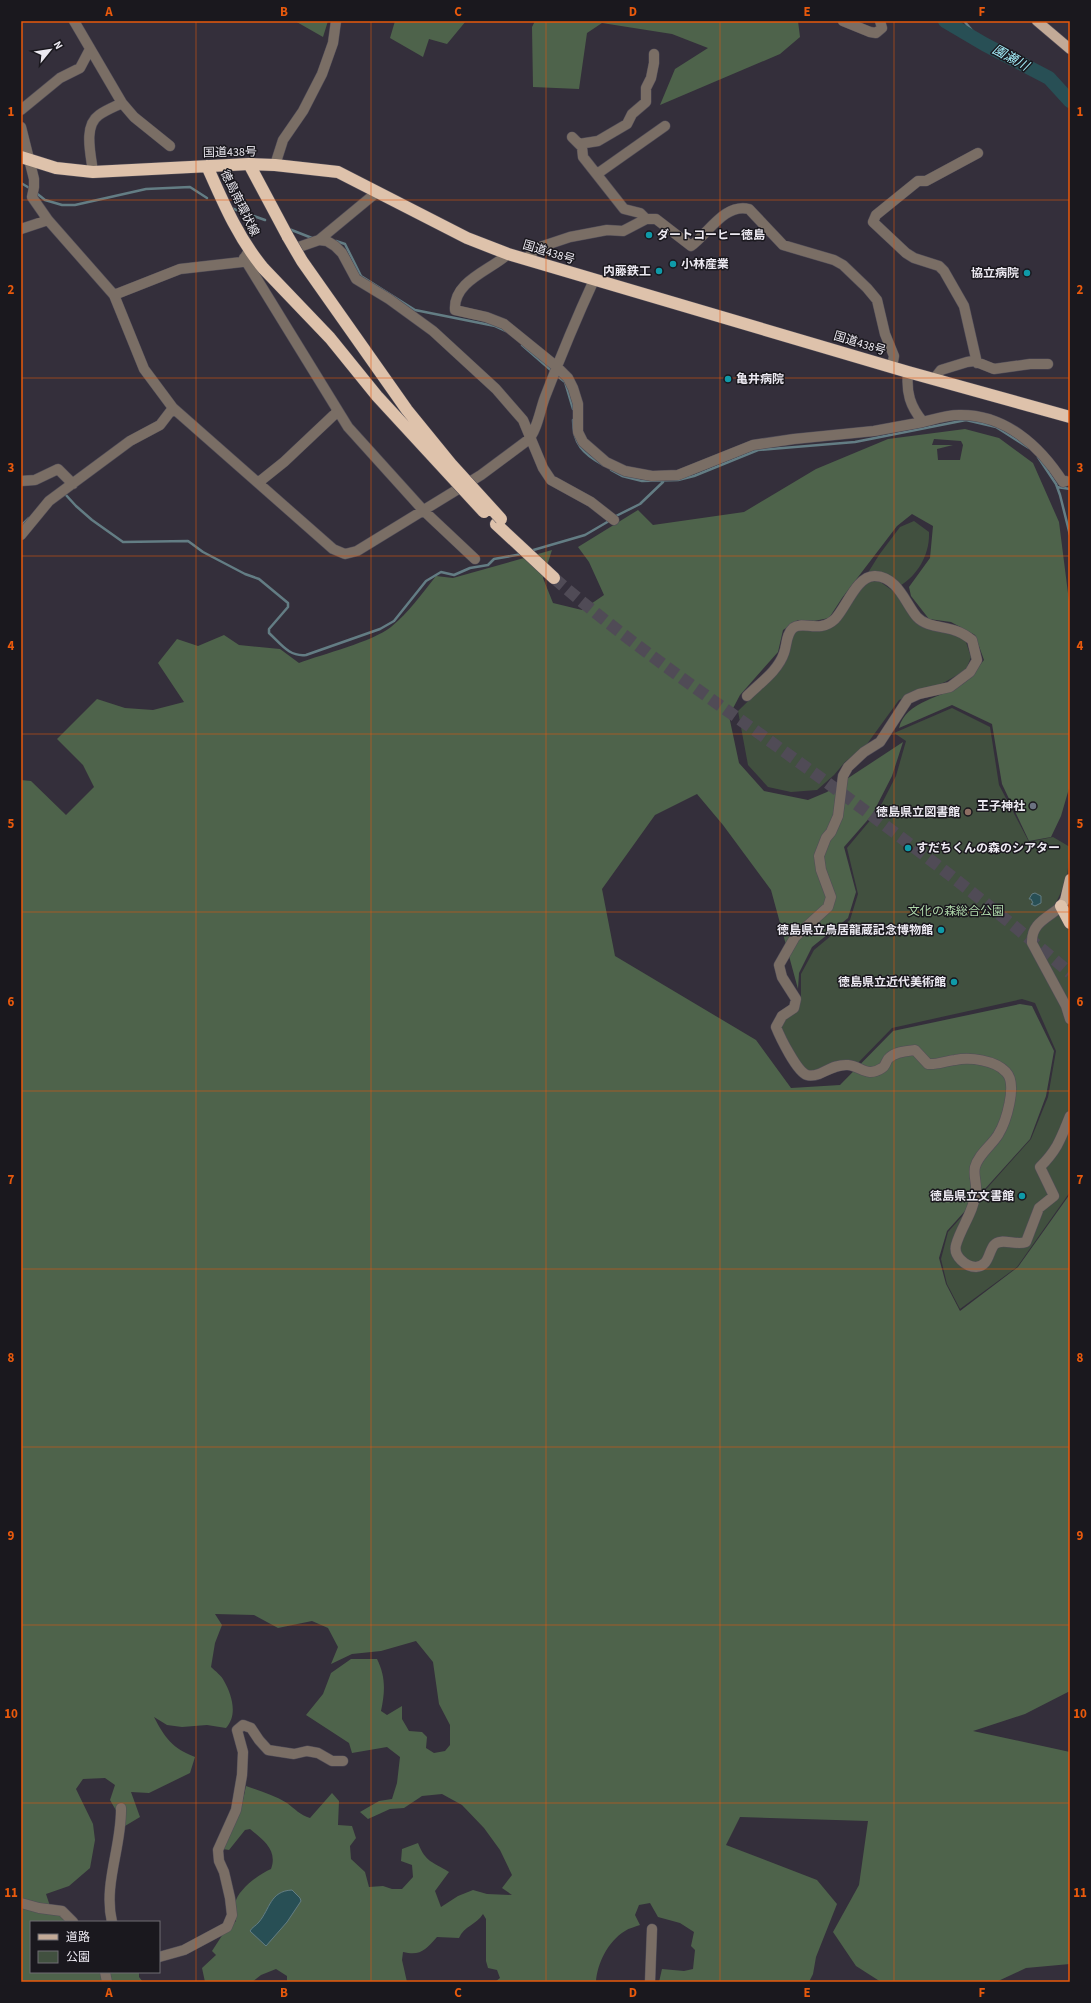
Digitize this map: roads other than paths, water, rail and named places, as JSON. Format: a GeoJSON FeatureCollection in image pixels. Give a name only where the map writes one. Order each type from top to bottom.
{"type":"FeatureCollection","features":[{"type":"Feature","properties":{"kind":"highway","name":"国道438号"},"geometry":{"type":"LineString","coordinates":[[26,159],[56,168],[93,172],[249,164],[274,165],[338,172],[467,238],[508,254],[934,380],[1070,417]]}},
{"type":"Feature","properties":{"kind":"highway"},"geometry":{"type":"LineString","coordinates":[[249,164],[302,262],[407,410],[498,522],[556,576]]}},
{"type":"Feature","properties":{"kind":"highway","name":"徳島南環状線"},"geometry":{"type":"LineString","coordinates":[[207,166],[247,255],[264,269],[330,338],[377,396],[498,522]]}},
{"type":"Feature","properties":{"kind":"highway"},"geometry":{"type":"LineString","coordinates":[[1065,904],[1070,923]]}},
{"type":"Feature","properties":{"kind":"main road"},"geometry":{"type":"LineString","coordinates":[[1037,21],[1070,50]]}},
{"type":"Feature","properties":{"kind":"main road"},"geometry":{"type":"LineString","coordinates":[[1065,904],[1070,879]]}},
{"type":"Feature","properties":{"kind":"street"},"geometry":{"type":"LineString","coordinates":[[74,21],[122,103],[134,117],[170,146]]}},
{"type":"Feature","properties":{"kind":"street"},"geometry":{"type":"LineString","coordinates":[[274,165],[283,140],[302,111],[322,74],[333,43],[336,21]]}},
{"type":"Feature","properties":{"kind":"street"},"geometry":{"type":"LineString","coordinates":[[843,21],[876,33],[882,28],[880,21]]}},
{"type":"Feature","properties":{"kind":"street"},"geometry":{"type":"LineString","coordinates":[[21,110],[60,78],[80,68],[90,49]]}},
{"type":"Feature","properties":{"kind":"street"},"geometry":{"type":"LineString","coordinates":[[646,219],[640,213],[624,209],[583,157],[582,147],[576,141],[598,141],[627,124],[632,114],[646,102],[646,88],[654,63],[654,54]]}},
{"type":"Feature","properties":{"kind":"street"},"geometry":{"type":"LineString","coordinates":[[93,172],[89,135],[92,122],[98,115],[122,103]]}},
{"type":"Feature","properties":{"kind":"street"},"geometry":{"type":"LineString","coordinates":[[597,174],[665,126]]}},
{"type":"Feature","properties":{"kind":"street"},"geometry":{"type":"LineString","coordinates":[[21,127],[33,191],[48,220],[114,295],[144,369],[173,408],[259,482],[333,549],[345,554],[357,551],[482,475],[531,437],[552,379],[594,280]]}},
{"type":"Feature","properties":{"kind":"street"},"geometry":{"type":"LineString","coordinates":[[977,363],[964,306],[944,271],[939,266],[914,258],[906,253],[873,222],[876,215],[918,181],[926,181],[978,153]]}},
{"type":"Feature","properties":{"kind":"street"},"geometry":{"type":"LineString","coordinates":[[302,246],[319,240],[377,192]]}},
{"type":"Feature","properties":{"kind":"street"},"geometry":{"type":"LineString","coordinates":[[526,259],[537,248],[570,237],[607,230],[623,231],[646,219],[656,219],[691,246],[724,216],[732,211],[744,208],[755,215],[784,245],[826,257],[839,263],[867,288],[877,300],[885,334],[894,356],[892,367]]}},
{"type":"Feature","properties":{"kind":"street"},"geometry":{"type":"LineString","coordinates":[[21,229],[48,220]]}},
{"type":"Feature","properties":{"kind":"street"},"geometry":{"type":"LineString","coordinates":[[319,240],[327,241],[335,246],[342,253],[356,279],[405,310],[433,331],[469,363],[511,406],[523,420],[543,468],[550,480],[591,502],[614,520]]}},
{"type":"Feature","properties":{"kind":"street"},"geometry":{"type":"LineString","coordinates":[[508,254],[465,284],[454,303],[455,310],[504,324],[557,367],[568,378],[573,388],[578,404],[578,432],[583,442],[606,462],[625,471],[652,476],[678,475],[753,445],[794,439],[874,431],[960,415],[986,419],[1018,432],[1035,446],[1052,464],[1063,482],[1066,481]]}},
{"type":"Feature","properties":{"kind":"street"},"geometry":{"type":"LineString","coordinates":[[114,295],[180,269],[242,262],[247,255],[338,411],[353,432],[423,510],[475,559]]}},
{"type":"Feature","properties":{"kind":"street"},"geometry":{"type":"LineString","coordinates":[[934,380],[941,370],[967,362],[977,363],[994,369],[1030,364],[1048,364]]}},
{"type":"Feature","properties":{"kind":"street"},"geometry":{"type":"LineString","coordinates":[[908,372],[907,383],[910,402],[923,422]]}},
{"type":"Feature","properties":{"kind":"street"},"geometry":{"type":"LineString","coordinates":[[21,535],[49,501],[130,441],[160,425],[173,408]]}},
{"type":"Feature","properties":{"kind":"street"},"geometry":{"type":"LineString","coordinates":[[259,482],[284,462],[338,411]]}},
{"type":"Feature","properties":{"kind":"street"},"geometry":{"type":"LineString","coordinates":[[21,481],[35,480],[58,469],[73,484]]}},
{"type":"Feature","properties":{"kind":"street"},"geometry":{"type":"LineString","coordinates":[[747,696],[778,666],[784,653],[789,632],[794,627],[801,625],[820,627],[829,623],[835,618],[862,581],[874,576],[884,578],[899,589],[918,618],[928,624],[959,632],[972,640],[977,660],[970,672],[950,687],[919,694],[908,699],[880,742],[864,752],[848,767],[842,776],[838,816],[831,832],[826,838],[819,856],[821,870],[831,897],[828,907],[795,937],[779,965],[782,977],[796,999],[794,1008],[782,1016],[776,1027],[794,1061],[802,1073],[807,1076],[817,1075],[838,1066],[849,1064],[866,1072],[871,1071],[883,1067],[890,1057],[900,1052],[915,1050],[928,1064],[955,1060],[974,1060],[993,1063],[1007,1072],[1013,1085],[1004,1119],[998,1135],[978,1160],[975,1168],[976,1191],[971,1212],[955,1246],[958,1256],[971,1267],[978,1267],[984,1264],[994,1245],[999,1242],[1003,1241],[1018,1245],[1026,1242],[1039,1208],[1054,1196],[1040,1167],[1052,1155],[1062,1138],[1070,1116]]}},
{"type":"Feature","properties":{"kind":"street"},"geometry":{"type":"LineString","coordinates":[[1065,904],[1045,916],[1032,936],[1032,943],[1066,1006],[1070,1019]]}},
{"type":"Feature","properties":{"kind":"street"},"geometry":{"type":"LineString","coordinates":[[160,1957],[184,1950],[227,1927],[232,1915],[230,1898],[224,1872],[219,1861],[218,1850],[236,1810],[242,1776],[243,1752],[237,1730],[242,1725],[251,1728],[268,1750],[294,1754],[307,1751],[318,1754],[332,1761],[344,1761]]}},
{"type":"Feature","properties":{"kind":"street"},"geometry":{"type":"LineString","coordinates":[[112,1921],[108,1908],[113,1866],[122,1822],[121,1808]]}},
{"type":"Feature","properties":{"kind":"street"},"geometry":{"type":"LineString","coordinates":[[21,1903],[39,1908],[62,1911],[72,1921]]}},
{"type":"Feature","properties":{"kind":"street"},"geometry":{"type":"LineString","coordinates":[[650,1982],[652,1929]]}},
{"type":"Feature","properties":{"kind":"waterway","name":"園瀬川"},"geometry":{"type":"LineString","coordinates":[[945,21],[984,44],[1049,78],[1070,101]]}},
{"type":"Feature","properties":{"kind":"waterway"},"geometry":{"type":"LineString","coordinates":[[964,21],[984,44]]}},
{"type":"Feature","properties":{"kind":"waterway"},"geometry":{"type":"LineString","coordinates":[[21,183],[31,189]]}},
{"type":"Feature","properties":{"kind":"waterway"},"geometry":{"type":"LineString","coordinates":[[35,192],[45,200],[62,205],[75,205],[146,189],[190,187],[207,198]]}},
{"type":"Feature","properties":{"kind":"waterway"},"geometry":{"type":"LineString","coordinates":[[231,208],[265,220]]}},
{"type":"Feature","properties":{"kind":"waterway"},"geometry":{"type":"LineString","coordinates":[[289,229],[312,238]]}},
{"type":"Feature","properties":{"kind":"waterway"},"geometry":{"type":"LineString","coordinates":[[336,241],[345,244],[361,276],[415,310],[495,326],[506,331]]}},
{"type":"Feature","properties":{"kind":"waterway"},"geometry":{"type":"LineString","coordinates":[[522,345],[553,372]]}},
{"type":"Feature","properties":{"kind":"waterway"},"geometry":{"type":"LineString","coordinates":[[556,375],[565,382],[573,409]]}},
{"type":"Feature","properties":{"kind":"waterway"},"geometry":{"type":"LineString","coordinates":[[573,420],[575,436],[580,447],[590,457],[603,465]]}},
{"type":"Feature","properties":{"kind":"waterway"},"geometry":{"type":"LineString","coordinates":[[611,470],[622,476],[642,481],[678,480],[694,476],[758,450],[855,442],[966,420],[996,427],[1029,448]]}},
{"type":"Feature","properties":{"kind":"waterway"},"geometry":{"type":"LineString","coordinates":[[1038,457],[1056,484],[1070,535]]}},
{"type":"Feature","properties":{"kind":"waterway"},"geometry":{"type":"LineString","coordinates":[[614,517],[640,504],[663,482]]}},
{"type":"Feature","properties":{"kind":"waterway"},"geometry":{"type":"LineString","coordinates":[[1057,487],[1070,489]]}},
{"type":"Feature","properties":{"kind":"waterway"},"geometry":{"type":"LineString","coordinates":[[65,494],[92,520],[123,542],[188,541],[203,552],[245,574],[259,579],[288,603],[288,607],[269,629],[269,633],[290,652],[300,655],[306,655],[380,629],[394,621],[426,581],[441,572],[454,575],[470,568],[488,565],[494,559],[522,554]]}},
{"type":"Feature","properties":{"kind":"waterway"},"geometry":{"type":"LineString","coordinates":[[21,526],[29,518]]}},
{"type":"Feature","properties":{"kind":"waterway"},"geometry":{"type":"LineString","coordinates":[[530,551],[585,535],[609,521]]}},
{"type":"Feature","properties":{"kind":"tunnel"},"geometry":{"type":"LineString","coordinates":[[554,578],[608,623],[692,686],[815,774],[927,857],[1035,943],[1070,973]]}},
{"type":"Feature","properties":{"kind":"place","name":"ダートコーヒー徳島"},"geometry":{"type":"Point","coordinates":[649,235]}},
{"type":"Feature","properties":{"kind":"place","name":"小林産業"},"geometry":{"type":"Point","coordinates":[673,264]}},
{"type":"Feature","properties":{"kind":"place","name":"内藤鉄工"},"geometry":{"type":"Point","coordinates":[659,271]}},
{"type":"Feature","properties":{"kind":"place","name":"協立病院"},"geometry":{"type":"Point","coordinates":[1027,273]}},
{"type":"Feature","properties":{"kind":"place","name":"亀井病院"},"geometry":{"type":"Point","coordinates":[728,379]}},
{"type":"Feature","properties":{"kind":"place","name":"王子神社"},"geometry":{"type":"Point","coordinates":[1033,806]}},
{"type":"Feature","properties":{"kind":"place","name":"徳島県立図書館"},"geometry":{"type":"Point","coordinates":[968,812]}},
{"type":"Feature","properties":{"kind":"place","name":"すだちくんの森のシアター"},"geometry":{"type":"Point","coordinates":[908,848]}},
{"type":"Feature","properties":{"kind":"place","name":"徳島県立鳥居龍蔵記念博物館"},"geometry":{"type":"Point","coordinates":[941,930]}},
{"type":"Feature","properties":{"kind":"place","name":"徳島県立近代美術館"},"geometry":{"type":"Point","coordinates":[954,982]}},
{"type":"Feature","properties":{"kind":"place","name":"徳島県立文書館"},"geometry":{"type":"Point","coordinates":[1022,1196]}},
{"type":"Feature","properties":{"kind":"park label","name":"文化の森総合公園"},"geometry":{"type":"Point","coordinates":[956,911]}}]}
